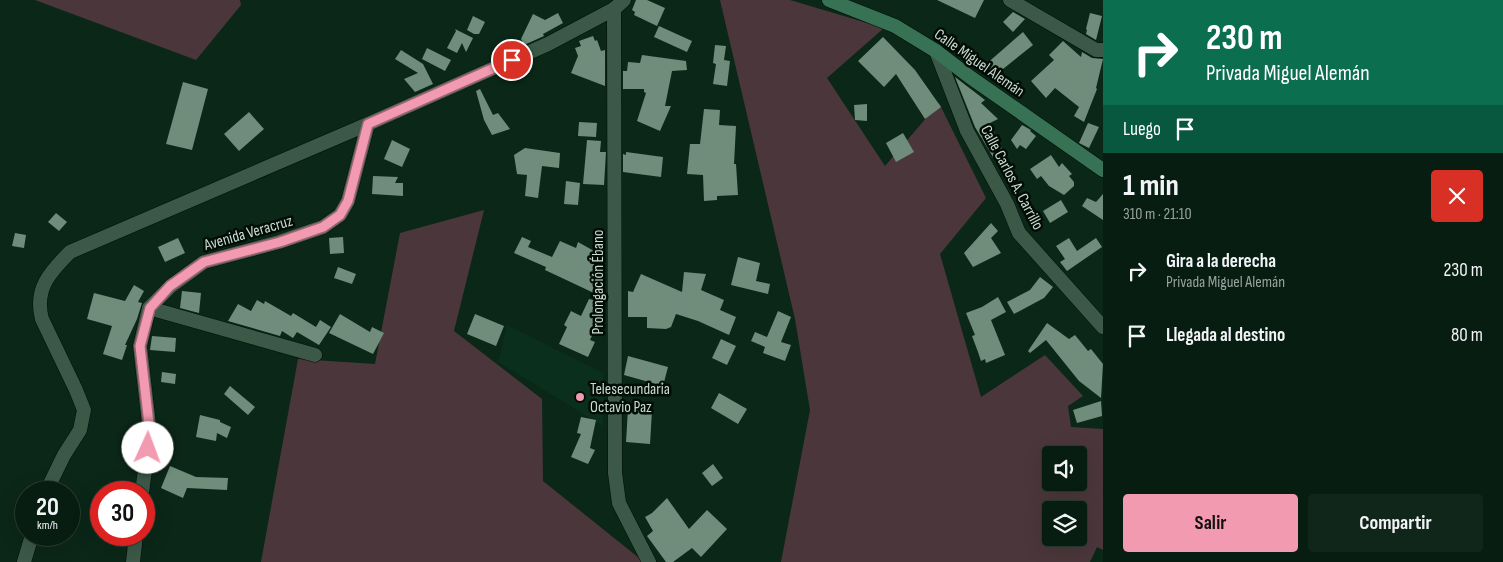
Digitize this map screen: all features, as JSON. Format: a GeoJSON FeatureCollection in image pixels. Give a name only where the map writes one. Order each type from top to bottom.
{"type":"FeatureCollection","features":[{"type":"Feature","properties":{"kind":"main road","name":"Calle Miguel Alemán"},"geometry":{"type":"LineString","coordinates":[[829,0],[895,26],[936,51],[1103,170]]}},
{"type":"Feature","properties":{"kind":"street"},"geometry":{"type":"LineString","coordinates":[[1010,0],[1096,50],[1103,50]]}},
{"type":"Feature","properties":{"kind":"street"},"geometry":{"type":"LineString","coordinates":[[51,481],[64,455],[80,430],[84,410],[42,320],[39,308],[44,283],[53,269],[70,252],[368,124],[548,44],[619,4]]}},
{"type":"Feature","properties":{"kind":"street","name":"Prolongación Ébano"},"geometry":{"type":"LineString","coordinates":[[619,4],[615,472],[619,503],[649,562]]}},
{"type":"Feature","properties":{"kind":"street","name":"Calle Carlos A. Carrillo"},"geometry":{"type":"LineString","coordinates":[[936,51],[967,131],[1007,204],[1019,233],[1103,327]]}},
{"type":"Feature","properties":{"kind":"street","name":"Avenida Veracruz"},"geometry":{"type":"LineString","coordinates":[[143,481],[150,433],[140,346],[150,308],[170,286],[204,262],[280,242],[323,227],[340,215],[348,201],[368,124]]}},
{"type":"Feature","properties":{"kind":"street"},"geometry":{"type":"LineString","coordinates":[[150,308],[315,355]]}},
{"type":"Feature","properties":{"kind":"street"},"geometry":{"type":"LineString","coordinates":[[24,562],[29,546]]}},
{"type":"Feature","properties":{"kind":"street"},"geometry":{"type":"LineString","coordinates":[[133,562],[135,546]]}},
{"type":"Feature","properties":{"kind":"shaded area"},"geometry":{"type":"Polygon","coordinates":[[[35,0],[240,0],[241,5],[196,60],[35,0]]]}},
{"type":"Feature","properties":{"kind":"shaded area"},"geometry":{"type":"Polygon","coordinates":[[[720,0],[790,0],[884,28],[827,78],[885,166],[939,103],[986,198],[940,254],[981,397],[1045,355],[1083,396],[1068,406],[1071,427],[1103,429],[1103,550],[1097,547],[1090,562],[781,562],[810,410],[795,319],[720,0]]]}},
{"type":"Feature","properties":{"kind":"shaded area"},"geometry":{"type":"Polygon","coordinates":[[[484,210],[454,331],[542,399],[543,481],[644,562],[261,562],[298,359],[375,364],[400,233],[484,210]]]}},
{"type":"Feature","properties":{"kind":"shaded area","name":"Telesecundaria Octavio Paz"},"geometry":{"type":"Polygon","coordinates":[[[507,325],[603,373],[603,426],[498,362],[507,325]]]}},
{"type":"Feature","properties":{"kind":"building"},"geometry":{"type":"Polygon","coordinates":[[[636,0],[647,0],[665,8],[657,26],[634,15],[635,12],[632,10],[636,0]]]}},
{"type":"Feature","properties":{"kind":"building"},"geometry":{"type":"Polygon","coordinates":[[[937,0],[984,0],[975,18],[937,0]]]}},
{"type":"Feature","properties":{"kind":"building"},"geometry":{"type":"Polygon","coordinates":[[[1013,12],[1025,19],[1013,32],[1003,22],[1013,12]]]}},
{"type":"Feature","properties":{"kind":"building"},"geometry":{"type":"Polygon","coordinates":[[[558,13],[563,23],[543,34],[544,36],[524,45],[521,39],[533,14],[545,20],[558,13]]]}},
{"type":"Feature","properties":{"kind":"building"},"geometry":{"type":"Polygon","coordinates":[[[1090,13],[1102,16],[1096,40],[1086,34],[1090,13]]]}},
{"type":"Feature","properties":{"kind":"building"},"geometry":{"type":"Polygon","coordinates":[[[473,16],[485,22],[479,34],[474,34],[467,30],[473,16]]]}},
{"type":"Feature","properties":{"kind":"building"},"geometry":{"type":"Polygon","coordinates":[[[659,26],[692,41],[687,52],[654,37],[659,26]]]}},
{"type":"Feature","properties":{"kind":"building"},"geometry":{"type":"Polygon","coordinates":[[[455,29],[473,38],[466,52],[462,43],[457,53],[447,48],[456,31],[455,29]]]}},
{"type":"Feature","properties":{"kind":"building"},"geometry":{"type":"Polygon","coordinates":[[[1023,32],[1033,45],[993,77],[984,66],[1023,32]]]}},
{"type":"Feature","properties":{"kind":"building"},"geometry":{"type":"Polygon","coordinates":[[[593,36],[595,41],[597,40],[601,51],[605,50],[605,86],[571,73],[578,56],[575,48],[581,46],[579,41],[593,36]]]}},
{"type":"Feature","properties":{"kind":"building"},"geometry":{"type":"Polygon","coordinates":[[[883,37],[915,70],[941,107],[925,119],[896,74],[884,87],[858,61],[883,37]]]}},
{"type":"Feature","properties":{"kind":"building"},"geometry":{"type":"Polygon","coordinates":[[[1063,41],[1081,57],[1082,52],[1092,58],[1103,59],[1097,89],[1084,122],[1074,116],[1079,107],[1055,88],[1046,98],[1031,81],[1054,60],[1049,55],[1063,41]]]}},
{"type":"Feature","properties":{"kind":"building"},"geometry":{"type":"Polygon","coordinates":[[[715,45],[726,46],[724,60],[730,61],[727,86],[713,84],[716,64],[713,63],[715,45]]]}},
{"type":"Feature","properties":{"kind":"building"},"geometry":{"type":"Polygon","coordinates":[[[427,48],[451,60],[445,71],[422,59],[427,48]]]}},
{"type":"Feature","properties":{"kind":"building"},"geometry":{"type":"Polygon","coordinates":[[[401,50],[423,64],[433,84],[415,92],[404,79],[418,73],[395,59],[401,50]]]}},
{"type":"Feature","properties":{"kind":"building"},"geometry":{"type":"Polygon","coordinates":[[[642,55],[686,61],[687,70],[672,71],[665,106],[671,106],[660,131],[637,121],[646,93],[644,89],[623,89],[623,71],[627,71],[628,62],[640,63],[642,55]]]}},
{"type":"Feature","properties":{"kind":"building"},"geometry":{"type":"Polygon","coordinates":[[[955,77],[985,100],[981,103],[998,119],[990,123],[1002,149],[993,157],[975,127],[955,77]]]}},
{"type":"Feature","properties":{"kind":"building"},"geometry":{"type":"Polygon","coordinates":[[[183,82],[208,89],[192,150],[166,144],[183,82]]]}},
{"type":"Feature","properties":{"kind":"building"},"geometry":{"type":"Polygon","coordinates":[[[480,89],[493,115],[498,113],[510,129],[492,135],[484,120],[476,91],[480,89]]]}},
{"type":"Feature","properties":{"kind":"building"},"geometry":{"type":"Polygon","coordinates":[[[867,104],[867,121],[855,120],[854,105],[867,104]]]}},
{"type":"Feature","properties":{"kind":"building"},"geometry":{"type":"Polygon","coordinates":[[[704,109],[720,110],[719,125],[736,126],[734,164],[736,164],[738,195],[717,196],[717,200],[704,201],[703,175],[687,174],[690,144],[700,144],[704,109]]]}},
{"type":"Feature","properties":{"kind":"building"},"geometry":{"type":"Polygon","coordinates":[[[249,112],[264,129],[239,151],[224,134],[249,112]]]}},
{"type":"Feature","properties":{"kind":"building"},"geometry":{"type":"Polygon","coordinates":[[[579,122],[597,123],[596,137],[578,136],[579,122]]]}},
{"type":"Feature","properties":{"kind":"building"},"geometry":{"type":"Polygon","coordinates":[[[1088,123],[1099,127],[1089,148],[1079,143],[1088,123]]]}},
{"type":"Feature","properties":{"kind":"building"},"geometry":{"type":"Polygon","coordinates":[[[1022,125],[1031,130],[1036,136],[1026,149],[1020,145],[1017,149],[1011,140],[1022,125]]]}},
{"type":"Feature","properties":{"kind":"building"},"geometry":{"type":"Polygon","coordinates":[[[903,133],[914,152],[896,162],[886,143],[903,133]]]}},
{"type":"Feature","properties":{"kind":"building"},"geometry":{"type":"Polygon","coordinates":[[[392,140],[410,149],[402,167],[384,159],[392,140]]]}},
{"type":"Feature","properties":{"kind":"building"},"geometry":{"type":"Polygon","coordinates":[[[587,140],[601,141],[600,152],[606,152],[604,185],[583,184],[587,140]]]}},
{"type":"Feature","properties":{"kind":"building"},"geometry":{"type":"Polygon","coordinates":[[[525,148],[560,153],[559,168],[542,166],[538,198],[525,196],[527,175],[517,174],[514,155],[525,148]]]}},
{"type":"Feature","properties":{"kind":"building"},"geometry":{"type":"Polygon","coordinates":[[[626,152],[663,157],[661,177],[623,172],[623,154],[626,155],[626,152]]]}},
{"type":"Feature","properties":{"kind":"building"},"geometry":{"type":"Polygon","coordinates":[[[1051,155],[1059,167],[1062,163],[1072,174],[1069,176],[1074,182],[1074,186],[1064,195],[1049,186],[1041,176],[1037,179],[1030,169],[1051,155]]]}},
{"type":"Feature","properties":{"kind":"building"},"geometry":{"type":"Polygon","coordinates":[[[373,176],[398,177],[395,183],[403,183],[403,196],[372,194],[373,176]]]}},
{"type":"Feature","properties":{"kind":"building"},"geometry":{"type":"Polygon","coordinates":[[[566,181],[580,183],[578,205],[564,204],[566,181]]]}},
{"type":"Feature","properties":{"kind":"building"},"geometry":{"type":"Polygon","coordinates":[[[1103,194],[1103,220],[1082,206],[1087,198],[1096,202],[1103,194]]]}},
{"type":"Feature","properties":{"kind":"building"},"geometry":{"type":"Polygon","coordinates":[[[1061,200],[1068,212],[1050,223],[1043,211],[1061,200]]]}},
{"type":"Feature","properties":{"kind":"building"},"geometry":{"type":"Polygon","coordinates":[[[56,213],[67,222],[59,231],[48,222],[56,213]]]}},
{"type":"Feature","properties":{"kind":"building"},"geometry":{"type":"Polygon","coordinates":[[[991,223],[998,231],[991,238],[1001,253],[973,267],[964,253],[991,223]]]}},
{"type":"Feature","properties":{"kind":"building"},"geometry":{"type":"Polygon","coordinates":[[[15,233],[26,235],[24,248],[12,246],[15,233]]]}},
{"type":"Feature","properties":{"kind":"building"},"geometry":{"type":"Polygon","coordinates":[[[343,237],[344,253],[330,254],[329,238],[343,237]]]}},
{"type":"Feature","properties":{"kind":"building"},"geometry":{"type":"Polygon","coordinates":[[[522,237],[531,241],[528,247],[552,257],[560,241],[576,248],[578,242],[603,256],[595,272],[605,276],[596,294],[545,270],[546,267],[514,253],[522,237]]]}},
{"type":"Feature","properties":{"kind":"building"},"geometry":{"type":"Polygon","coordinates":[[[178,238],[185,253],[165,262],[158,247],[178,238]]]}},
{"type":"Feature","properties":{"kind":"building"},"geometry":{"type":"Polygon","coordinates":[[[1069,238],[1077,251],[1096,238],[1102,247],[1067,271],[1060,262],[1065,259],[1056,246],[1069,238]]]}},
{"type":"Feature","properties":{"kind":"building"},"geometry":{"type":"Polygon","coordinates":[[[738,257],[760,263],[756,281],[770,284],[768,294],[731,285],[738,257]]]}},
{"type":"Feature","properties":{"kind":"building"},"geometry":{"type":"Polygon","coordinates":[[[338,267],[356,274],[352,284],[334,278],[338,267]]]}},
{"type":"Feature","properties":{"kind":"building"},"geometry":{"type":"Polygon","coordinates":[[[684,272],[706,274],[701,290],[724,300],[720,310],[736,317],[729,335],[698,321],[676,314],[671,327],[666,329],[647,328],[647,317],[628,317],[628,291],[633,292],[641,274],[682,292],[684,272]]]}},
{"type":"Feature","properties":{"kind":"building"},"geometry":{"type":"Polygon","coordinates":[[[1040,277],[1053,287],[1044,298],[1014,314],[1007,302],[1030,290],[1040,277]]]}},
{"type":"Feature","properties":{"kind":"building"},"geometry":{"type":"Polygon","coordinates":[[[134,285],[144,291],[138,302],[142,303],[125,345],[127,345],[122,360],[103,354],[112,326],[87,319],[94,293],[125,301],[134,285]]]}},
{"type":"Feature","properties":{"kind":"building"},"geometry":{"type":"Polygon","coordinates":[[[182,291],[201,293],[199,313],[180,308],[182,291]]]}},
{"type":"Feature","properties":{"kind":"building"},"geometry":{"type":"Polygon","coordinates":[[[998,297],[1006,312],[991,320],[1005,355],[986,363],[985,359],[981,361],[972,336],[975,335],[966,313],[982,307],[998,297]]]}},
{"type":"Feature","properties":{"kind":"building"},"geometry":{"type":"Polygon","coordinates":[[[589,299],[605,303],[605,317],[601,316],[590,340],[595,342],[588,357],[559,344],[567,327],[564,325],[571,311],[581,316],[589,299]]]}},
{"type":"Feature","properties":{"kind":"building"},"geometry":{"type":"Polygon","coordinates":[[[257,300],[264,304],[265,301],[291,316],[293,313],[316,327],[320,320],[331,327],[319,345],[297,332],[293,338],[282,331],[280,336],[228,321],[238,304],[251,311],[257,300]]]}},
{"type":"Feature","properties":{"kind":"building"},"geometry":{"type":"Polygon","coordinates":[[[778,311],[791,317],[781,342],[791,345],[785,361],[763,353],[765,347],[751,341],[755,332],[767,337],[778,311]]]}},
{"type":"Feature","properties":{"kind":"building"},"geometry":{"type":"Polygon","coordinates":[[[340,314],[370,332],[372,327],[384,333],[373,354],[329,333],[340,314]]]}},
{"type":"Feature","properties":{"kind":"building"},"geometry":{"type":"Polygon","coordinates":[[[475,314],[504,326],[496,346],[467,334],[475,314]]]}},
{"type":"Feature","properties":{"kind":"building"},"geometry":{"type":"Polygon","coordinates":[[[1047,323],[1069,339],[1075,335],[1088,351],[1091,349],[1103,364],[1101,398],[1079,381],[1046,340],[1030,353],[1028,351],[1047,323]]]}},
{"type":"Feature","properties":{"kind":"building"},"geometry":{"type":"Polygon","coordinates":[[[152,336],[176,338],[175,352],[150,350],[152,336]]]}},
{"type":"Feature","properties":{"kind":"building"},"geometry":{"type":"Polygon","coordinates":[[[721,339],[736,346],[727,365],[712,358],[721,339]]]}},
{"type":"Feature","properties":{"kind":"building"},"geometry":{"type":"Polygon","coordinates":[[[628,356],[668,367],[663,386],[624,375],[628,356]]]}},
{"type":"Feature","properties":{"kind":"building"},"geometry":{"type":"Polygon","coordinates":[[[162,372],[176,374],[175,384],[161,382],[162,372]]]}},
{"type":"Feature","properties":{"kind":"building"},"geometry":{"type":"Polygon","coordinates":[[[230,386],[255,407],[248,415],[224,394],[230,386]]]}},
{"type":"Feature","properties":{"kind":"building"},"geometry":{"type":"Polygon","coordinates":[[[719,393],[747,409],[738,424],[711,408],[719,393]]]}},
{"type":"Feature","properties":{"kind":"building"},"geometry":{"type":"Polygon","coordinates":[[[1101,401],[1102,416],[1077,423],[1073,410],[1101,401]]]}},
{"type":"Feature","properties":{"kind":"building"},"geometry":{"type":"Polygon","coordinates":[[[628,409],[652,411],[650,444],[626,442],[628,409]]]}},
{"type":"Feature","properties":{"kind":"building"},"geometry":{"type":"Polygon","coordinates":[[[200,415],[220,420],[220,422],[231,427],[227,438],[217,433],[216,441],[196,437],[200,415]]]}},
{"type":"Feature","properties":{"kind":"building"},"geometry":{"type":"Polygon","coordinates":[[[581,417],[596,420],[590,448],[595,450],[588,464],[571,457],[581,434],[577,433],[581,417]]]}},
{"type":"Feature","properties":{"kind":"building"},"geometry":{"type":"Polygon","coordinates":[[[713,464],[723,478],[712,486],[702,473],[713,464]]]}},
{"type":"Feature","properties":{"kind":"building"},"geometry":{"type":"Polygon","coordinates":[[[170,466],[196,477],[228,478],[227,490],[187,488],[183,498],[161,488],[170,466]]]}},
{"type":"Feature","properties":{"kind":"building"},"geometry":{"type":"Polygon","coordinates":[[[667,498],[689,529],[707,510],[727,529],[701,557],[692,548],[673,562],[666,562],[647,536],[653,531],[645,517],[652,513],[667,498]]]}},
{"type":"Feature","properties":{"kind":"place","name":"Telesecundaria Octavio Paz"},"geometry":{"type":"Point","coordinates":[580,397]}},
{"type":"Feature","properties":{"kind":"route"},"geometry":{"type":"LineString","coordinates":[[148,448],[150,433],[140,346],[150,308],[170,286],[204,262],[280,242],[323,227],[340,215],[348,201],[368,124],[512,60]]}}]}
